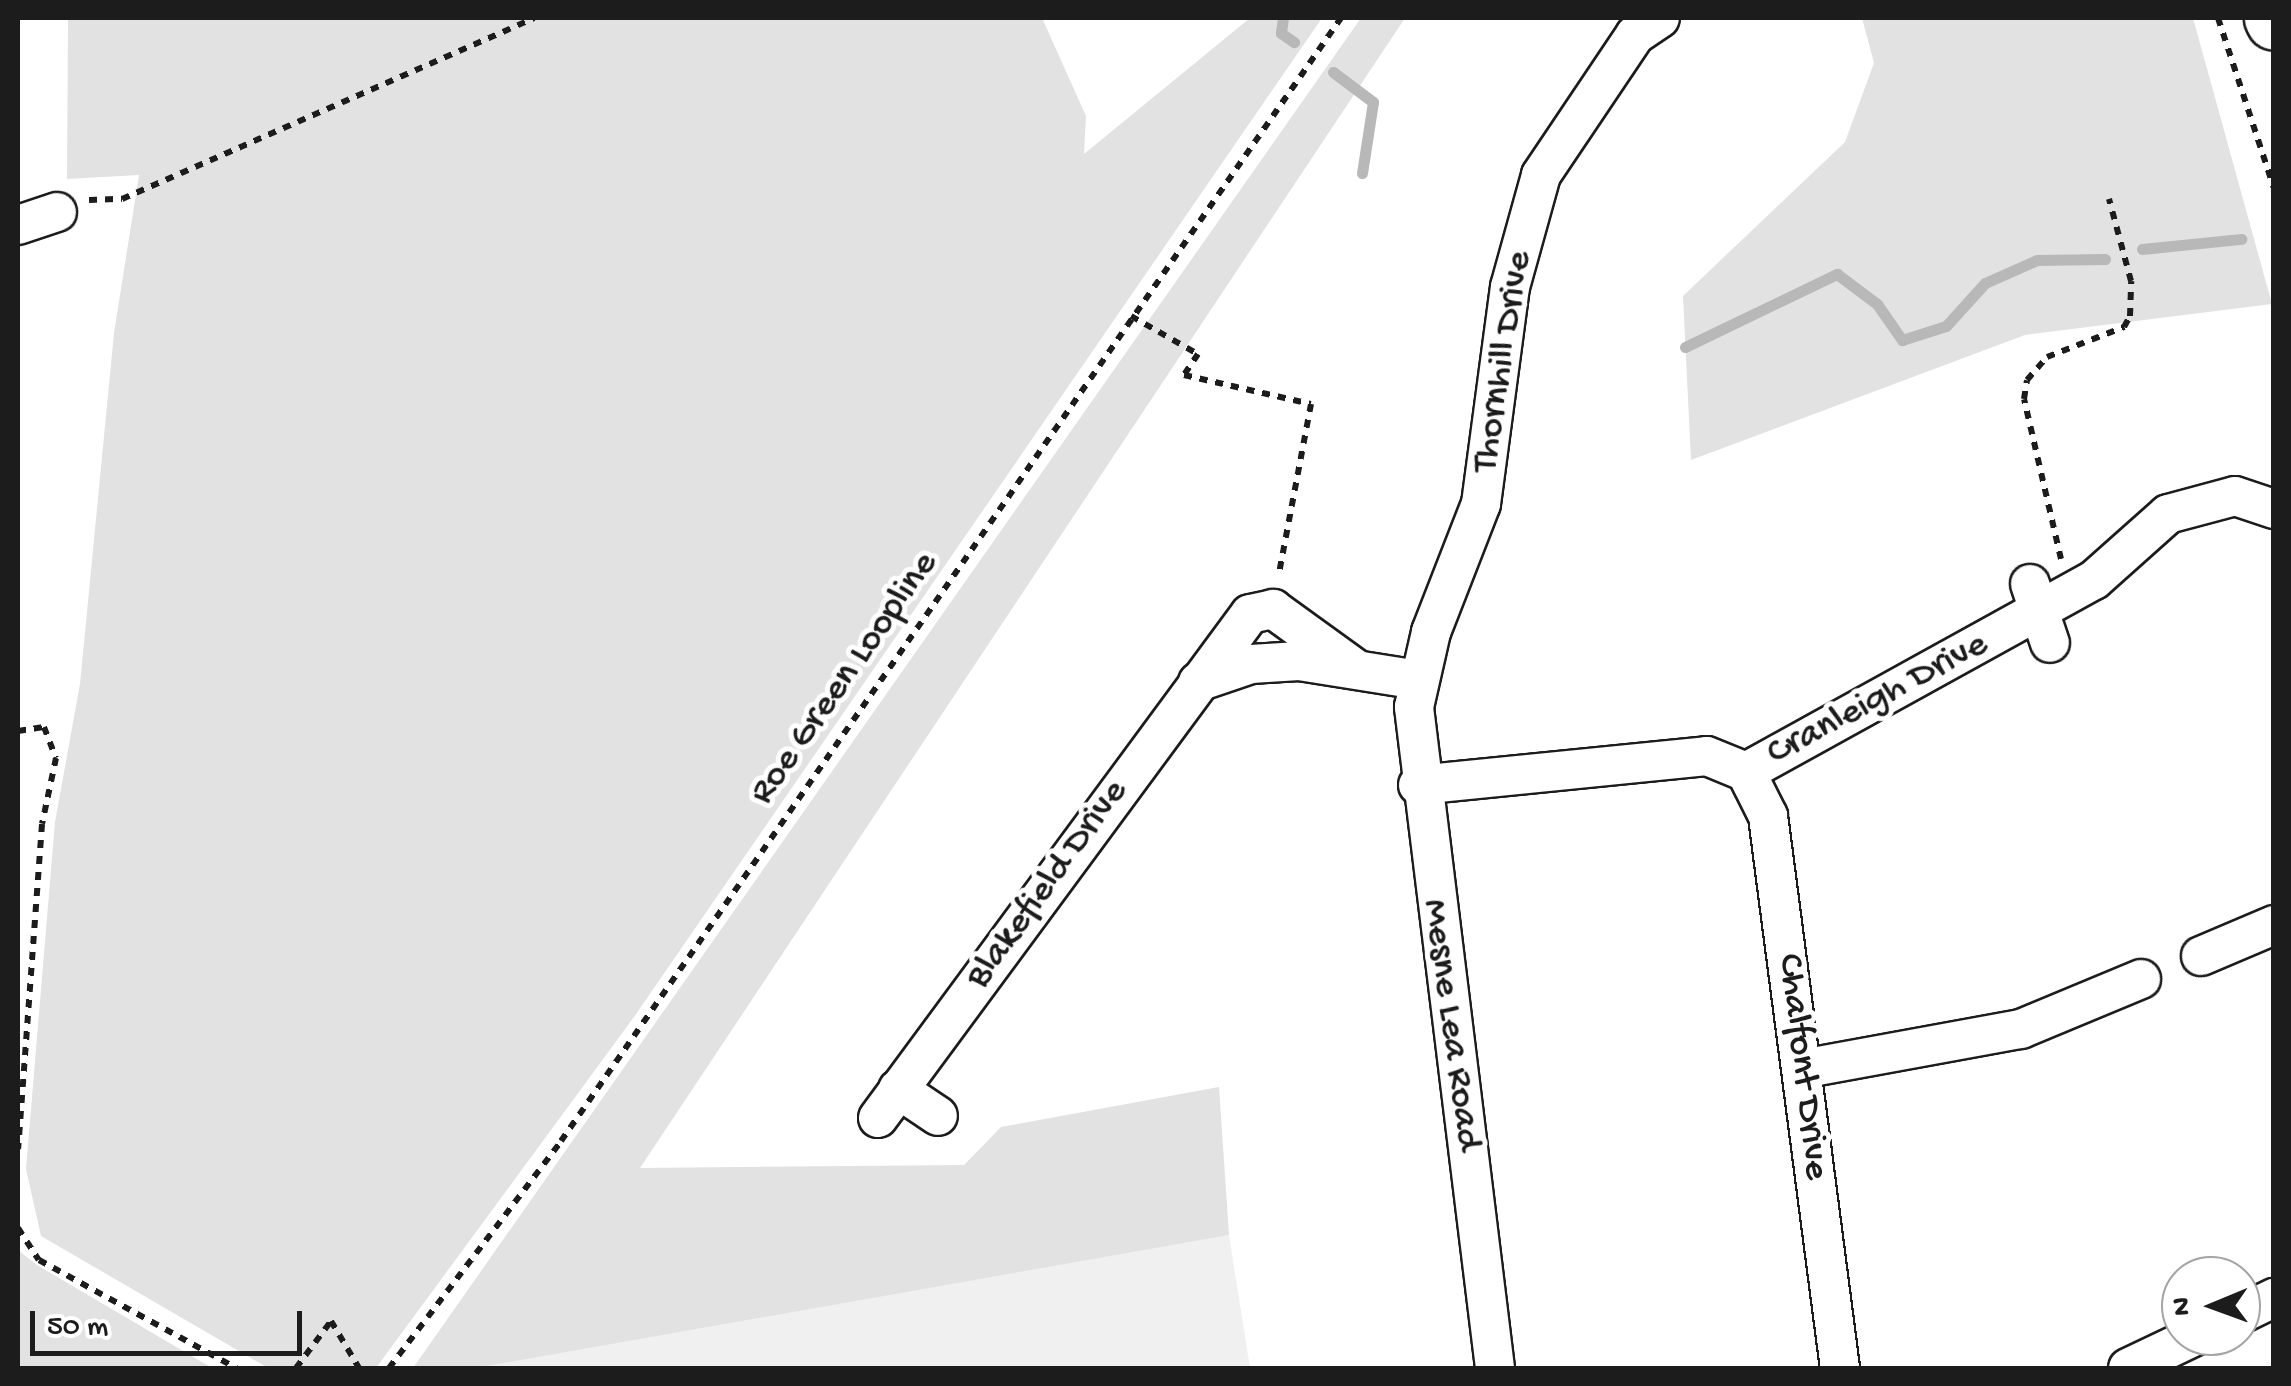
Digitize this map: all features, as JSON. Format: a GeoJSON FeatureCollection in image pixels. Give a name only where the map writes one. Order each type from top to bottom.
{"type":"FeatureCollection","features":[{"type":"Feature","properties":{"kind":"street","name":"Thornhill Drive"},"geometry":{"type":"LineString","coordinates":[[1419,680],[1481,504],[1510,288],[1541,175],[1624,50],[1660,18]]}},
{"type":"Feature","properties":{"kind":"street"},"geometry":{"type":"LineString","coordinates":[[18,224],[57,212]]}},
{"type":"Feature","properties":{"kind":"street","name":"Cranleigh Drive"},"geometry":{"type":"LineString","coordinates":[[1418,786],[1707,756],[1746,772],[2047,608],[2168,514],[2235,496],[2274,509]]}},
{"type":"Feature","properties":{"kind":"street"},"geometry":{"type":"LineString","coordinates":[[1273,609],[1353,667]]}},
{"type":"Feature","properties":{"kind":"street","name":"Blakefield Drive"},"geometry":{"type":"LineString","coordinates":[[938,1116],[888,1103],[1250,614],[1273,609]]}},
{"type":"Feature","properties":{"kind":"street"},"geometry":{"type":"LineString","coordinates":[[1198,682],[1250,664],[1353,667],[1419,680]]}},
{"type":"Feature","properties":{"kind":"street","name":"Mesne Lea Road"},"geometry":{"type":"LineString","coordinates":[[1419,680],[1418,786],[1496,1368]]}},
{"type":"Feature","properties":{"kind":"street","name":"Chalfont Drive"},"geometry":{"type":"LineString","coordinates":[[1746,772],[1768,816],[1840,1368]]}},
{"type":"Feature","properties":{"kind":"street"},"geometry":{"type":"LineString","coordinates":[[2202,956],[2274,925]]}},
{"type":"Feature","properties":{"kind":"street"},"geometry":{"type":"LineString","coordinates":[[1802,1069],[2021,1029],[2141,979]]}},
{"type":"Feature","properties":{"kind":"street"},"geometry":{"type":"LineString","coordinates":[[2128,1368],[2161,1352]]}},
{"type":"Feature","properties":{"kind":"path"},"geometry":{"type":"LineString","coordinates":[[57,212],[64,200],[122,199],[534,18]]}},
{"type":"Feature","properties":{"kind":"path","name":"Roe Green Loopline"},"geometry":{"type":"LineString","coordinates":[[389,1368],[560,1141],[1341,18]]}},
{"type":"Feature","properties":{"kind":"path"},"geometry":{"type":"LineString","coordinates":[[2218,18],[2274,188]]}},
{"type":"Feature","properties":{"kind":"path"},"geometry":{"type":"LineString","coordinates":[[2047,608],[2024,399],[2035,367],[2124,327],[2130,316],[2131,281],[2109,199]]}},
{"type":"Feature","properties":{"kind":"path"},"geometry":{"type":"LineString","coordinates":[[1131,316],[1198,354],[1184,375],[1311,404],[1273,609]]}},
{"type":"Feature","properties":{"kind":"path"},"geometry":{"type":"LineString","coordinates":[[18,731],[44,727],[56,758],[42,824],[18,1149]]}},
{"type":"Feature","properties":{"kind":"path"},"geometry":{"type":"LineString","coordinates":[[18,1228],[39,1260],[236,1368]]}},
{"type":"Feature","properties":{"kind":"path"},"geometry":{"type":"LineString","coordinates":[[296,1368],[331,1321],[359,1368]]}},
{"type":"Feature","properties":{"kind":"shaded area"},"geometry":{"type":"Polygon","coordinates":[[[68,18],[1042,18],[1086,116],[1084,154],[1250,18],[1322,18],[634,1017],[376,1368],[268,1368],[41,1236],[26,1169],[55,822],[80,684],[114,333],[139,175],[67,179],[68,18]]]}},
{"type":"Feature","properties":{"kind":"shaded area"},"geometry":{"type":"Polygon","coordinates":[[[1361,18],[1405,18],[640,1168],[964,1165],[1001,1127],[1219,1087],[1229,1235],[475,1368],[413,1368],[1361,18]]]}},
{"type":"Feature","properties":{"kind":"shaded area"},"geometry":{"type":"Polygon","coordinates":[[[1862,18],[2193,18],[2272,304],[2025,335],[1691,460],[1683,296],[1845,142],[1874,63],[1862,18]]]}},
{"type":"Feature","properties":{"kind":"shaded area"},"geometry":{"type":"Polygon","coordinates":[[[1229,1235],[1250,1368],[475,1368],[479,1363],[1229,1235]]]}},
{"type":"Feature","properties":{"kind":"shaded area"},"geometry":{"type":"Polygon","coordinates":[[[18,1250],[37,1265],[212,1368],[18,1368],[18,1250]]]}},
{"type":"Feature","properties":{"kind":"waterway"},"geometry":{"type":"LineString","coordinates":[[1283,18],[1281,33],[1294,42]]}},
{"type":"Feature","properties":{"kind":"waterway"},"geometry":{"type":"LineString","coordinates":[[1333,72],[1373,102],[1362,173]]}},
{"type":"Feature","properties":{"kind":"waterway"},"geometry":{"type":"LineString","coordinates":[[2142,249],[2241,239]]}},
{"type":"Feature","properties":{"kind":"waterway"},"geometry":{"type":"LineString","coordinates":[[1685,347],[1837,274],[1877,304],[1902,340],[1946,326],[1985,283],[2037,260],[2105,259]]}}]}
